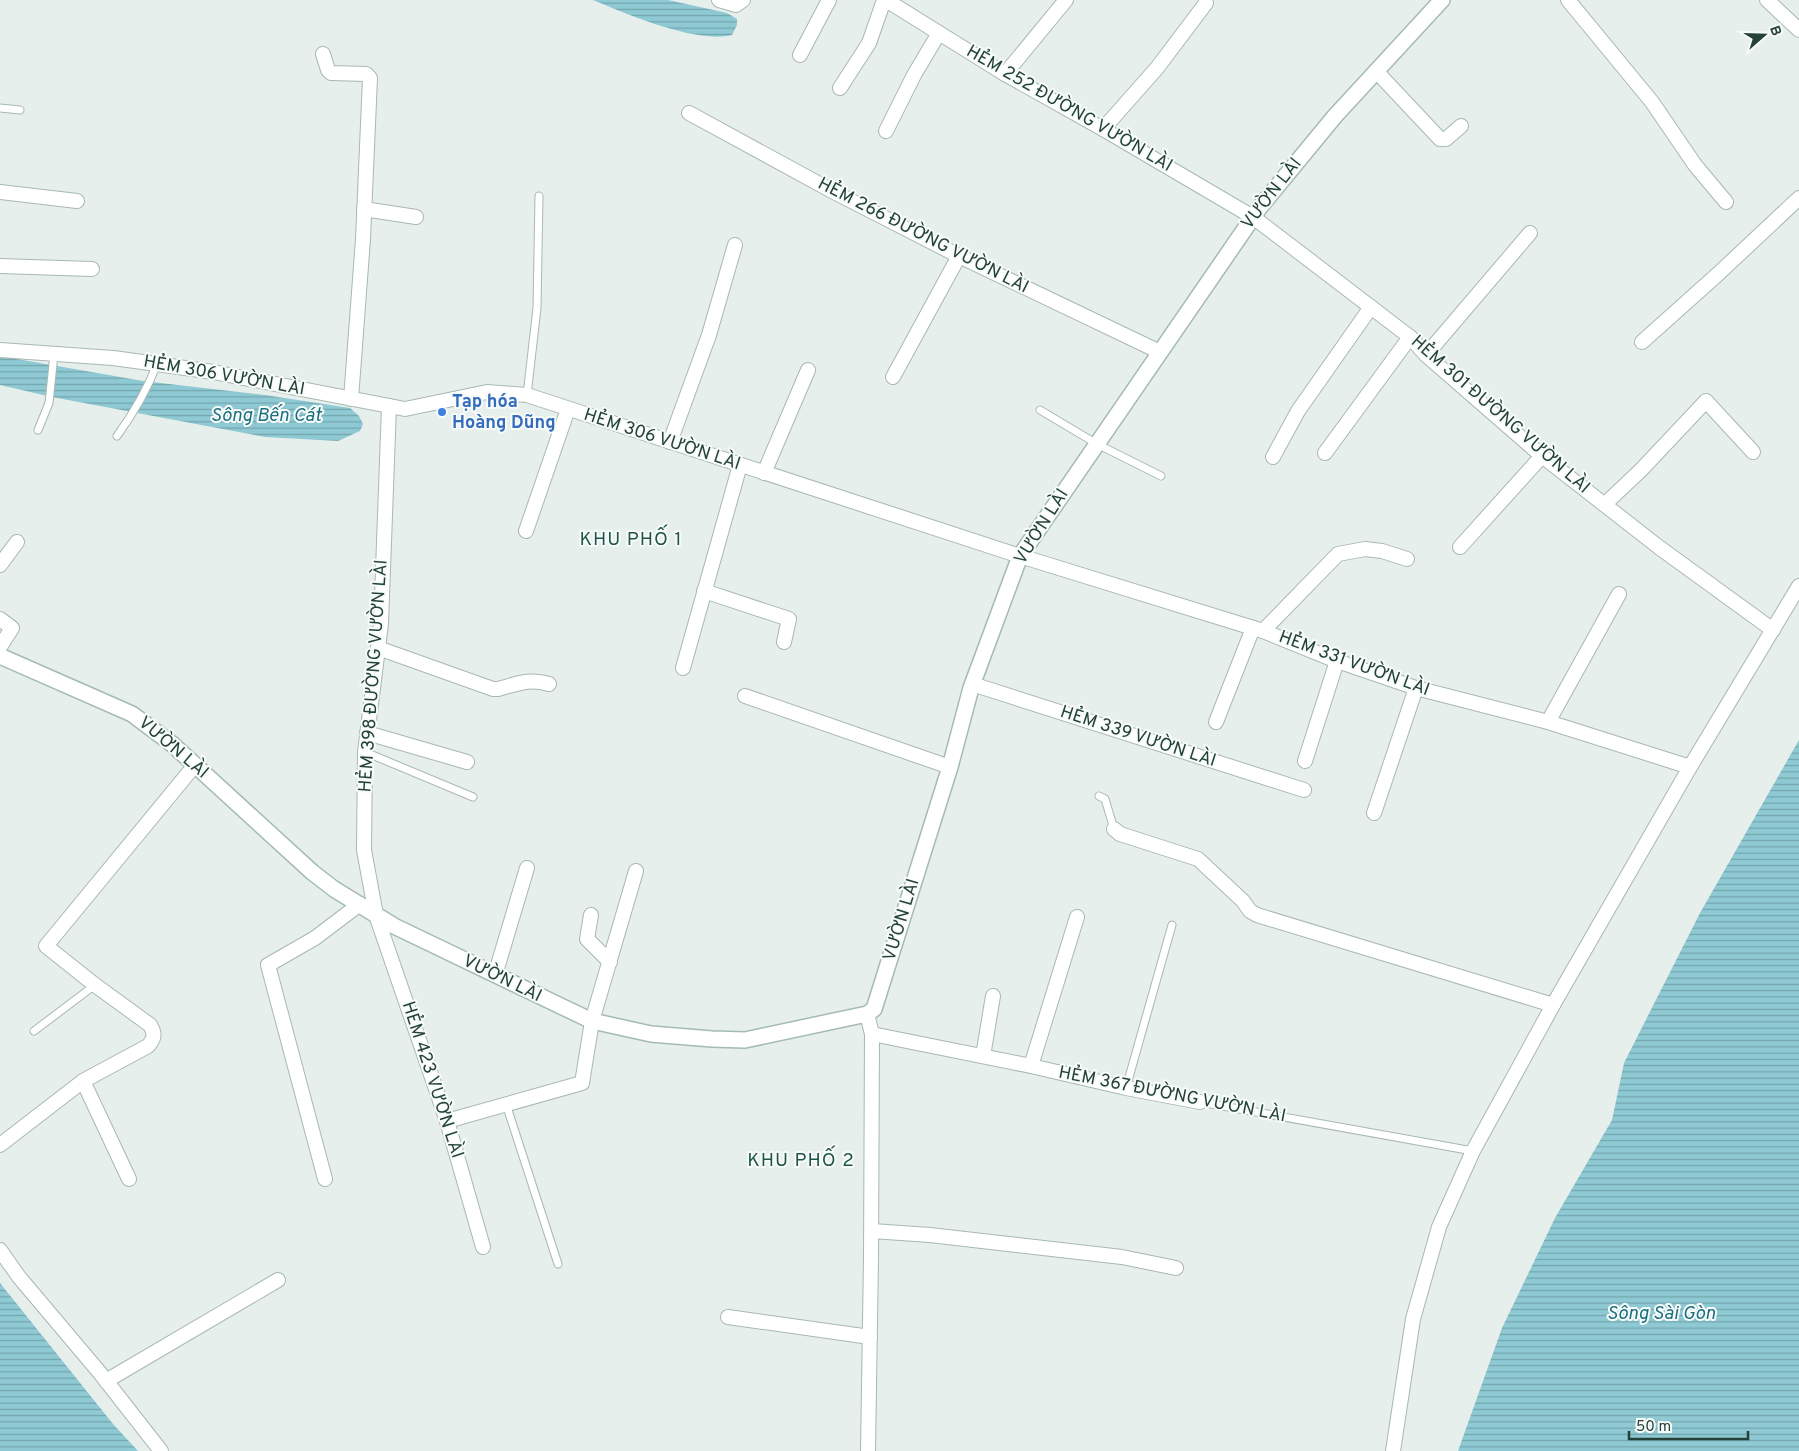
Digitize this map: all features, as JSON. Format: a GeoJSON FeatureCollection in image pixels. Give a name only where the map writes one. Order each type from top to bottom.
{"type":"FeatureCollection","features":[{"type":"Feature","properties":{"kind":"main road","name":"VƯỜN LÀI"},"geometry":{"type":"LineString","coordinates":[[0,656],[132,714],[152,728],[195,765],[312,872],[334,889],[376,915],[394,926],[592,1021],[651,1034],[744,1040],[867,1014],[874,1009],[950,767],[972,684],[1020,556],[1253,216],[1335,116],[1439,1]]}},
{"type":"Feature","properties":{"kind":"street"},"geometry":{"type":"LineString","coordinates":[[719,0],[736,5],[743,0]]}},
{"type":"Feature","properties":{"kind":"street"},"geometry":{"type":"LineString","coordinates":[[800,55],[829,0]]}},
{"type":"Feature","properties":{"kind":"street"},"geometry":{"type":"LineString","coordinates":[[840,88],[869,43],[885,0]]}},
{"type":"Feature","properties":{"kind":"street","name":"HẺM 252 ĐƯỜNG VƯỜN LÀI"},"geometry":{"type":"LineString","coordinates":[[885,0],[1005,74],[1253,216]]}},
{"type":"Feature","properties":{"kind":"street"},"geometry":{"type":"LineString","coordinates":[[1005,74],[1066,0]]}},
{"type":"Feature","properties":{"kind":"street"},"geometry":{"type":"LineString","coordinates":[[1568,0],[1652,102],[1695,164],[1726,202]]}},
{"type":"Feature","properties":{"kind":"street"},"geometry":{"type":"LineString","coordinates":[[1767,0],[1799,30]]}},
{"type":"Feature","properties":{"kind":"street"},"geometry":{"type":"LineString","coordinates":[[1104,129],[1157,68],[1206,3]]}},
{"type":"Feature","properties":{"kind":"street"},"geometry":{"type":"LineString","coordinates":[[886,131],[914,75],[939,33]]}},
{"type":"Feature","properties":{"kind":"street"},"geometry":{"type":"LineString","coordinates":[[323,54],[328,70],[331,73],[366,74],[370,78],[364,209],[351,399]]}},
{"type":"Feature","properties":{"kind":"street"},"geometry":{"type":"LineString","coordinates":[[1376,71],[1440,139],[1446,139],[1461,126]]}},
{"type":"Feature","properties":{"kind":"street","name":"HẺM 266 ĐƯỜNG VƯỜN LÀI"},"geometry":{"type":"LineString","coordinates":[[689,113],[834,192],[959,256],[1160,352]]}},
{"type":"Feature","properties":{"kind":"street"},"geometry":{"type":"LineString","coordinates":[[0,192],[77,201]]}},
{"type":"Feature","properties":{"kind":"street"},"geometry":{"type":"LineString","coordinates":[[1642,342],[1799,198]]}},
{"type":"Feature","properties":{"kind":"street"},"geometry":{"type":"LineString","coordinates":[[364,209],[416,217]]}},
{"type":"Feature","properties":{"kind":"street","name":"HẺM 301 ĐƯỜNG VƯỜN LÀI"},"geometry":{"type":"LineString","coordinates":[[1253,216],[1410,336],[1426,355],[1542,456],[1660,548],[1773,630]]}},
{"type":"Feature","properties":{"kind":"street"},"geometry":{"type":"LineString","coordinates":[[1426,355],[1530,233]]}},
{"type":"Feature","properties":{"kind":"street"},"geometry":{"type":"LineString","coordinates":[[670,442],[709,335],[735,245]]}},
{"type":"Feature","properties":{"kind":"street"},"geometry":{"type":"LineString","coordinates":[[893,377],[959,256]]}},
{"type":"Feature","properties":{"kind":"street"},"geometry":{"type":"LineString","coordinates":[[0,266],[92,269]]}},
{"type":"Feature","properties":{"kind":"street"},"geometry":{"type":"LineString","coordinates":[[1273,457],[1298,410],[1372,307]]}},
{"type":"Feature","properties":{"kind":"street"},"geometry":{"type":"LineString","coordinates":[[1325,453],[1410,336]]}},
{"type":"Feature","properties":{"kind":"street","name":"HẺM 306 VƯỜN LÀI"},"geometry":{"type":"LineString","coordinates":[[0,350],[54,359],[113,358],[213,372],[405,409],[487,392],[527,395],[1020,556]]}},
{"type":"Feature","properties":{"kind":"street"},"geometry":{"type":"LineString","coordinates":[[764,473],[808,370]]}},
{"type":"Feature","properties":{"kind":"street"},"geometry":{"type":"LineString","coordinates":[[1605,504],[1641,470],[1706,401],[1753,452]]}},
{"type":"Feature","properties":{"kind":"street","name":"HẺM 398 ĐƯỜNG VƯỜN LÀI"},"geometry":{"type":"LineString","coordinates":[[376,915],[364,850],[365,752],[381,624],[389,406]]}},
{"type":"Feature","properties":{"kind":"street"},"geometry":{"type":"LineString","coordinates":[[526,531],[568,409]]}},
{"type":"Feature","properties":{"kind":"street"},"geometry":{"type":"LineString","coordinates":[[1460,547],[1542,456]]}},
{"type":"Feature","properties":{"kind":"street"},"geometry":{"type":"LineString","coordinates":[[683,668],[740,465]]}},
{"type":"Feature","properties":{"kind":"street"},"geometry":{"type":"LineString","coordinates":[[0,565],[17,542]]}},
{"type":"Feature","properties":{"kind":"street"},"geometry":{"type":"LineString","coordinates":[[1216,722],[1258,629],[1338,554],[1365,549],[1382,551],[1407,558]]}},
{"type":"Feature","properties":{"kind":"street","name":"HẺM 331 VƯỜN LÀI"},"geometry":{"type":"LineString","coordinates":[[1020,556],[1258,629],[1337,661],[1416,688],[1548,722],[1690,767]]}},
{"type":"Feature","properties":{"kind":"street"},"geometry":{"type":"LineString","coordinates":[[1393,1451],[1413,1319],[1439,1227],[1473,1151],[1553,1006],[1690,767],[1799,586]]}},
{"type":"Feature","properties":{"kind":"street"},"geometry":{"type":"LineString","coordinates":[[704,591],[789,619],[784,642]]}},
{"type":"Feature","properties":{"kind":"street"},"geometry":{"type":"LineString","coordinates":[[1548,722],[1619,594]]}},
{"type":"Feature","properties":{"kind":"street"},"geometry":{"type":"LineString","coordinates":[[0,619],[12,628],[0,647]]}},
{"type":"Feature","properties":{"kind":"street"},"geometry":{"type":"LineString","coordinates":[[378,648],[493,689],[498,690],[529,681],[549,684]]}},
{"type":"Feature","properties":{"kind":"street"},"geometry":{"type":"LineString","coordinates":[[1305,761],[1337,661]]}},
{"type":"Feature","properties":{"kind":"street","name":"HẺM 339 VƯỜN LÀI"},"geometry":{"type":"LineString","coordinates":[[972,684],[1304,790]]}},
{"type":"Feature","properties":{"kind":"street"},"geometry":{"type":"LineString","coordinates":[[1374,813],[1416,688]]}},
{"type":"Feature","properties":{"kind":"street"},"geometry":{"type":"LineString","coordinates":[[745,696],[950,767]]}},
{"type":"Feature","properties":{"kind":"street"},"geometry":{"type":"LineString","coordinates":[[367,733],[467,762]]}},
{"type":"Feature","properties":{"kind":"street"},"geometry":{"type":"LineString","coordinates":[[0,1145],[83,1081],[148,1046],[153,1041],[154,1036],[150,1025],[46,946],[195,765]]}},
{"type":"Feature","properties":{"kind":"street"},"geometry":{"type":"LineString","coordinates":[[1114,829],[1120,834],[1198,859],[1244,901],[1250,911],[1257,916],[1553,1006]]}},
{"type":"Feature","properties":{"kind":"street"},"geometry":{"type":"LineString","coordinates":[[495,975],[527,868]]}},
{"type":"Feature","properties":{"kind":"street"},"geometry":{"type":"LineString","coordinates":[[447,1121],[582,1083],[592,1021],[636,871]]}},
{"type":"Feature","properties":{"kind":"street"},"geometry":{"type":"LineString","coordinates":[[325,1179],[268,965],[315,938],[360,904]]}},
{"type":"Feature","properties":{"kind":"street","name":"HẺM 423 VƯỜN LÀI"},"geometry":{"type":"LineString","coordinates":[[376,915],[447,1121],[483,1247]]}},
{"type":"Feature","properties":{"kind":"street"},"geometry":{"type":"LineString","coordinates":[[591,915],[587,939],[610,962]]}},
{"type":"Feature","properties":{"kind":"street"},"geometry":{"type":"LineString","coordinates":[[1031,1066],[1077,917]]}},
{"type":"Feature","properties":{"kind":"street"},"geometry":{"type":"LineString","coordinates":[[983,1056],[993,996]]}},
{"type":"Feature","properties":{"kind":"street"},"geometry":{"type":"LineString","coordinates":[[867,1014],[872,1034],[872,1231],[865,1337],[868,1451]]}},
{"type":"Feature","properties":{"kind":"street","name":"HẺM 367 ĐƯỜNG VƯỜN LÀI"},"geometry":{"type":"LineString","coordinates":[[872,1034],[1200,1102]]}},
{"type":"Feature","properties":{"kind":"street"},"geometry":{"type":"LineString","coordinates":[[83,1081],[130,1179]]}},
{"type":"Feature","properties":{"kind":"street"},"geometry":{"type":"LineString","coordinates":[[872,1231],[930,1235],[1122,1257],[1176,1268]]}},
{"type":"Feature","properties":{"kind":"street"},"geometry":{"type":"LineString","coordinates":[[0,1250],[19,1277],[106,1381],[161,1451]]}},
{"type":"Feature","properties":{"kind":"street"},"geometry":{"type":"LineString","coordinates":[[106,1381],[278,1280]]}},
{"type":"Feature","properties":{"kind":"street"},"geometry":{"type":"LineString","coordinates":[[728,1317],[865,1337]]}},
{"type":"Feature","properties":{"kind":"lane"},"geometry":{"type":"LineString","coordinates":[[0,108],[20,110]]}},
{"type":"Feature","properties":{"kind":"lane"},"geometry":{"type":"LineString","coordinates":[[527,395],[537,308],[540,196]]}},
{"type":"Feature","properties":{"kind":"lane"},"geometry":{"type":"LineString","coordinates":[[38,430],[49,403],[54,359]]}},
{"type":"Feature","properties":{"kind":"lane"},"geometry":{"type":"LineString","coordinates":[[117,436],[132,415],[157,364]]}},
{"type":"Feature","properties":{"kind":"lane"},"geometry":{"type":"LineString","coordinates":[[1040,410],[1097,444],[1162,476]]}},
{"type":"Feature","properties":{"kind":"lane"},"geometry":{"type":"LineString","coordinates":[[365,752],[473,797]]}},
{"type":"Feature","properties":{"kind":"lane"},"geometry":{"type":"LineString","coordinates":[[1099,796],[1104,799],[1114,829]]}},
{"type":"Feature","properties":{"kind":"lane"},"geometry":{"type":"LineString","coordinates":[[1126,1088],[1172,925]]}},
{"type":"Feature","properties":{"kind":"lane"},"geometry":{"type":"LineString","coordinates":[[34,1031],[95,985]]}},
{"type":"Feature","properties":{"kind":"lane","name":"HẺM 367 ĐƯỜNG VƯỜN LÀI"},"geometry":{"type":"LineString","coordinates":[[1200,1102],[1473,1151]]}},
{"type":"Feature","properties":{"kind":"lane"},"geometry":{"type":"LineString","coordinates":[[506,1104],[558,1264]]}},
{"type":"Feature","properties":{"kind":"water"},"geometry":{"type":"Polygon","coordinates":[[[593,0],[668,0],[727,13],[737,19],[737,25],[732,35],[717,37],[681,32],[624,13],[593,0]]]}},
{"type":"Feature","properties":{"kind":"water","name":"Sông Bến Cát"},"geometry":{"type":"Polygon","coordinates":[[[0,356],[143,381],[265,395],[350,408],[359,416],[363,424],[360,431],[338,441],[265,437],[52,397],[0,385],[0,356]]]}},
{"type":"Feature","properties":{"kind":"water","name":"Sông Sài Gòn"},"geometry":{"type":"Polygon","coordinates":[[[1799,740],[1799,1451],[1458,1451],[1502,1328],[1555,1218],[1612,1120],[1624,1063],[1700,913],[1799,740]]]}},
{"type":"Feature","properties":{"kind":"water"},"geometry":{"type":"Polygon","coordinates":[[[0,1283],[113,1424],[138,1451],[0,1451],[0,1283]]]}},
{"type":"Feature","properties":{"kind":"place","name":"Tạp hóa Hoàng Dũng"},"geometry":{"type":"Point","coordinates":[442,412]}},
{"type":"Feature","properties":{"kind":"district","name":"KHU PHỐ 1"},"geometry":{"type":"Point","coordinates":[631,540]}},
{"type":"Feature","properties":{"kind":"district","name":"KHU PHỐ 2"},"geometry":{"type":"Point","coordinates":[801,1161]}}]}
